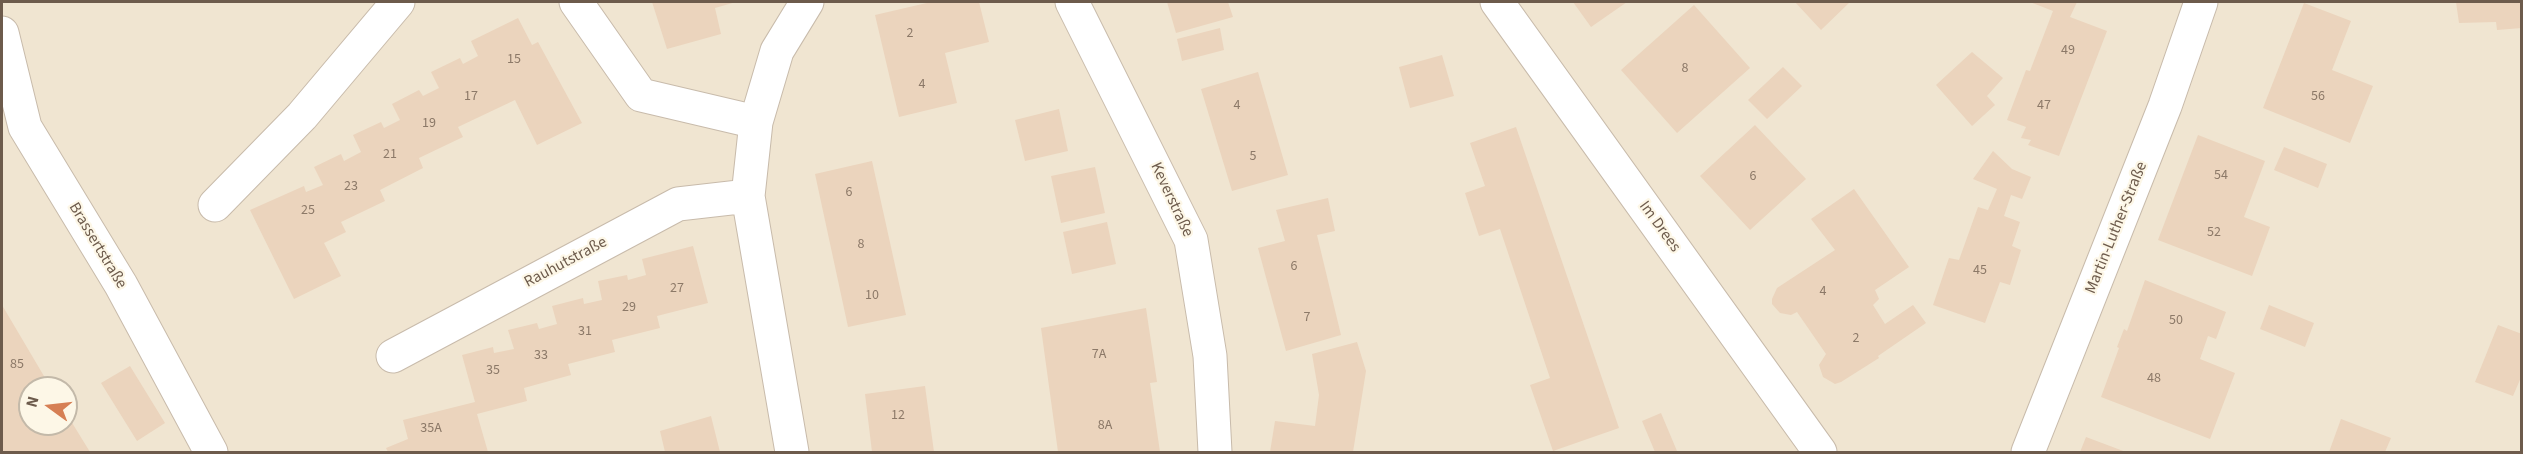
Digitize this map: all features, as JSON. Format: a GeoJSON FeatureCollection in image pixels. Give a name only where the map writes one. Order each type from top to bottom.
{"type":"FeatureCollection","features":[{"type":"Feature","properties":{"kind":"street"},"geometry":{"type":"LineString","coordinates":[[215,205],[302,116],[398,2]]}},
{"type":"Feature","properties":{"kind":"street"},"geometry":{"type":"LineString","coordinates":[[576,2],[641,95],[756,122]]}},
{"type":"Feature","properties":{"kind":"street"},"geometry":{"type":"LineString","coordinates":[[792,453],[748,196],[756,122],[777,51],[807,2]]}},
{"type":"Feature","properties":{"kind":"street","name":"Keverstraße"},"geometry":{"type":"LineString","coordinates":[[1072,2],[1191,240],[1210,356],[1215,453]]}},
{"type":"Feature","properties":{"kind":"street","name":"Im Drees"},"geometry":{"type":"LineString","coordinates":[[1497,2],[1820,453]]}},
{"type":"Feature","properties":{"kind":"street","name":"Martin-Luther-Straße"},"geometry":{"type":"LineString","coordinates":[[2028,453],[2165,106],[2201,2]]}},
{"type":"Feature","properties":{"kind":"street","name":"Brassertstraße"},"geometry":{"type":"LineString","coordinates":[[2,33],[25,127],[121,285],[211,453]]}},
{"type":"Feature","properties":{"kind":"street","name":"Rauhutstraße"},"geometry":{"type":"LineString","coordinates":[[393,356],[678,204],[748,196]]}},
{"type":"Feature","properties":{"kind":"shaded area"},"geometry":{"type":"Polygon","coordinates":[[[2,2],[2521,2],[2521,452],[2,452],[2,2]]]}},
{"type":"Feature","properties":{"kind":"building"},"geometry":{"type":"Polygon","coordinates":[[[652,2],[736,2],[715,8],[721,34],[667,49],[652,2]]]}},
{"type":"Feature","properties":{"kind":"building"},"geometry":{"type":"Polygon","coordinates":[[[931,2],[979,2],[989,42],[945,53],[957,103],[899,117],[875,15],[931,2]]]}},
{"type":"Feature","properties":{"kind":"building"},"geometry":{"type":"Polygon","coordinates":[[[1167,2],[1228,2],[1233,17],[1176,33],[1167,2]]]}},
{"type":"Feature","properties":{"kind":"building"},"geometry":{"type":"Polygon","coordinates":[[[1573,2],[1627,2],[1591,27],[1573,2]]]}},
{"type":"Feature","properties":{"kind":"building"},"geometry":{"type":"Polygon","coordinates":[[[1795,2],[1850,2],[1821,30],[1795,2]]]}},
{"type":"Feature","properties":{"kind":"building"},"geometry":{"type":"Polygon","coordinates":[[[2030,2],[2077,2],[2070,17],[2107,31],[2059,156],[2028,145],[2031,140],[2021,138],[2026,127],[2007,120],[2026,70],[2030,71],[2053,11],[2030,2]]]}},
{"type":"Feature","properties":{"kind":"building"},"geometry":{"type":"Polygon","coordinates":[[[2456,2],[2522,2],[2522,28],[2497,30],[2496,22],[2459,23],[2456,2]]]}},
{"type":"Feature","properties":{"kind":"building"},"geometry":{"type":"Polygon","coordinates":[[[2304,3],[2351,21],[2332,70],[2373,86],[2350,143],[2263,108],[2304,3]]]}},
{"type":"Feature","properties":{"kind":"building"},"geometry":{"type":"Polygon","coordinates":[[[1694,5],[1750,68],[1677,133],[1621,70],[1694,5]]]}},
{"type":"Feature","properties":{"kind":"building"},"geometry":{"type":"Polygon","coordinates":[[[518,18],[532,45],[538,42],[582,123],[537,145],[515,100],[458,127],[463,137],[419,158],[423,168],[380,190],[385,201],[341,222],[346,232],[324,243],[341,276],[294,299],[250,210],[304,186],[306,192],[323,185],[314,167],[341,154],[344,161],[361,152],[353,135],[381,122],[384,128],[400,120],[392,104],[419,90],[423,96],[439,88],[431,72],[460,58],[463,64],[478,56],[471,41],[518,18]]]}},
{"type":"Feature","properties":{"kind":"building"},"geometry":{"type":"Polygon","coordinates":[[[1220,28],[1224,50],[1182,61],[1177,39],[1220,28]]]}},
{"type":"Feature","properties":{"kind":"building"},"geometry":{"type":"Polygon","coordinates":[[[1972,52],[2003,78],[1987,96],[1995,105],[1972,126],[1936,85],[1972,52]]]}},
{"type":"Feature","properties":{"kind":"building"},"geometry":{"type":"Polygon","coordinates":[[[1442,55],[1454,96],[1410,108],[1399,67],[1442,55]]]}},
{"type":"Feature","properties":{"kind":"building"},"geometry":{"type":"Polygon","coordinates":[[[1783,67],[1802,86],[1767,119],[1748,100],[1783,67]]]}},
{"type":"Feature","properties":{"kind":"building"},"geometry":{"type":"Polygon","coordinates":[[[1258,72],[1288,175],[1232,191],[1201,89],[1258,72]]]}},
{"type":"Feature","properties":{"kind":"building"},"geometry":{"type":"Polygon","coordinates":[[[1059,109],[1068,151],[1025,161],[1015,120],[1059,109]]]}},
{"type":"Feature","properties":{"kind":"building"},"geometry":{"type":"Polygon","coordinates":[[[1755,125],[1806,179],[1750,230],[1700,176],[1755,125]]]}},
{"type":"Feature","properties":{"kind":"building"},"geometry":{"type":"Polygon","coordinates":[[[1516,127],[1619,428],[1553,451],[1530,385],[1550,378],[1500,229],[1479,236],[1465,193],[1485,186],[1470,143],[1516,127]]]}},
{"type":"Feature","properties":{"kind":"building"},"geometry":{"type":"Polygon","coordinates":[[[2198,135],[2265,161],[2244,217],[2270,227],[2252,276],[2158,240],[2198,135]]]}},
{"type":"Feature","properties":{"kind":"building"},"geometry":{"type":"Polygon","coordinates":[[[2284,147],[2327,164],[2318,188],[2274,170],[2284,147]]]}},
{"type":"Feature","properties":{"kind":"building"},"geometry":{"type":"Polygon","coordinates":[[[1993,151],[2012,169],[2031,177],[2022,199],[2011,195],[2004,216],[2020,222],[2012,246],[2021,250],[2010,285],[2000,282],[1985,323],[1933,305],[1949,258],[1959,260],[1978,207],[1988,210],[1997,189],[1973,179],[1993,151]]]}},
{"type":"Feature","properties":{"kind":"building"},"geometry":{"type":"Polygon","coordinates":[[[872,161],[906,315],[848,327],[815,174],[872,161]]]}},
{"type":"Feature","properties":{"kind":"building"},"geometry":{"type":"Polygon","coordinates":[[[1095,167],[1105,213],[1061,223],[1051,176],[1095,167]]]}},
{"type":"Feature","properties":{"kind":"building"},"geometry":{"type":"Polygon","coordinates":[[[1854,189],[1909,267],[1875,290],[1879,299],[1873,305],[1885,324],[1913,305],[1926,323],[1878,356],[1879,358],[1835,384],[1823,377],[1819,365],[1826,354],[1797,312],[1791,315],[1780,313],[1772,304],[1772,299],[1777,288],[1835,250],[1811,219],[1854,189]]]}},
{"type":"Feature","properties":{"kind":"building"},"geometry":{"type":"Polygon","coordinates":[[[1328,198],[1335,231],[1317,235],[1341,335],[1286,351],[1258,248],[1285,241],[1276,210],[1328,198]]]}},
{"type":"Feature","properties":{"kind":"building"},"geometry":{"type":"Polygon","coordinates":[[[1107,222],[1116,264],[1072,274],[1063,232],[1107,222]]]}},
{"type":"Feature","properties":{"kind":"building"},"geometry":{"type":"Polygon","coordinates":[[[693,246],[708,303],[657,316],[660,328],[612,340],[615,352],[568,364],[571,375],[524,388],[527,401],[477,414],[488,452],[388,452],[386,448],[408,439],[403,420],[475,402],[462,355],[493,347],[494,353],[514,349],[508,330],[537,323],[539,329],[557,324],[552,306],[583,298],[584,304],[602,300],[598,281],[627,275],[628,280],[646,275],[642,259],[693,246]]]}},
{"type":"Feature","properties":{"kind":"building"},"geometry":{"type":"Polygon","coordinates":[[[2145,280],[2226,312],[2216,339],[2208,336],[2200,359],[2235,373],[2210,439],[2101,397],[2119,348],[2117,347],[2124,329],[2127,331],[2145,280]]]}},
{"type":"Feature","properties":{"kind":"building"},"geometry":{"type":"Polygon","coordinates":[[[2,305],[44,376],[18,376],[18,436],[78,436],[78,432],[90,452],[2,452],[2,305]]]}},
{"type":"Feature","properties":{"kind":"building"},"geometry":{"type":"Polygon","coordinates":[[[2269,305],[2314,323],[2305,347],[2260,329],[2269,305]]]}},
{"type":"Feature","properties":{"kind":"building"},"geometry":{"type":"Polygon","coordinates":[[[1146,308],[1157,382],[1150,383],[1160,452],[1058,452],[1041,328],[1146,308]]]}},
{"type":"Feature","properties":{"kind":"building"},"geometry":{"type":"Polygon","coordinates":[[[2498,325],[2522,334],[2522,375],[2513,396],[2475,382],[2498,325]]]}},
{"type":"Feature","properties":{"kind":"building"},"geometry":{"type":"Polygon","coordinates":[[[1357,342],[1366,371],[1353,452],[1270,452],[1275,421],[1315,426],[1319,395],[1312,354],[1357,342]]]}},
{"type":"Feature","properties":{"kind":"building"},"geometry":{"type":"Polygon","coordinates":[[[130,366],[165,423],[137,441],[101,383],[130,366]]]}},
{"type":"Feature","properties":{"kind":"building"},"geometry":{"type":"Polygon","coordinates":[[[925,386],[934,452],[872,452],[865,394],[925,386]]]}},
{"type":"Feature","properties":{"kind":"building"},"geometry":{"type":"Polygon","coordinates":[[[1661,413],[1677,451],[1655,452],[1642,421],[1661,413]]]}},
{"type":"Feature","properties":{"kind":"building"},"geometry":{"type":"Polygon","coordinates":[[[711,416],[720,452],[665,452],[660,431],[711,416]]]}},
{"type":"Feature","properties":{"kind":"building"},"geometry":{"type":"Polygon","coordinates":[[[2341,419],[2391,438],[2385,452],[2329,452],[2341,419]]]}},
{"type":"Feature","properties":{"kind":"building"},"geometry":{"type":"Polygon","coordinates":[[[2086,437],[2126,452],[2080,452],[2086,437]]]}}]}
